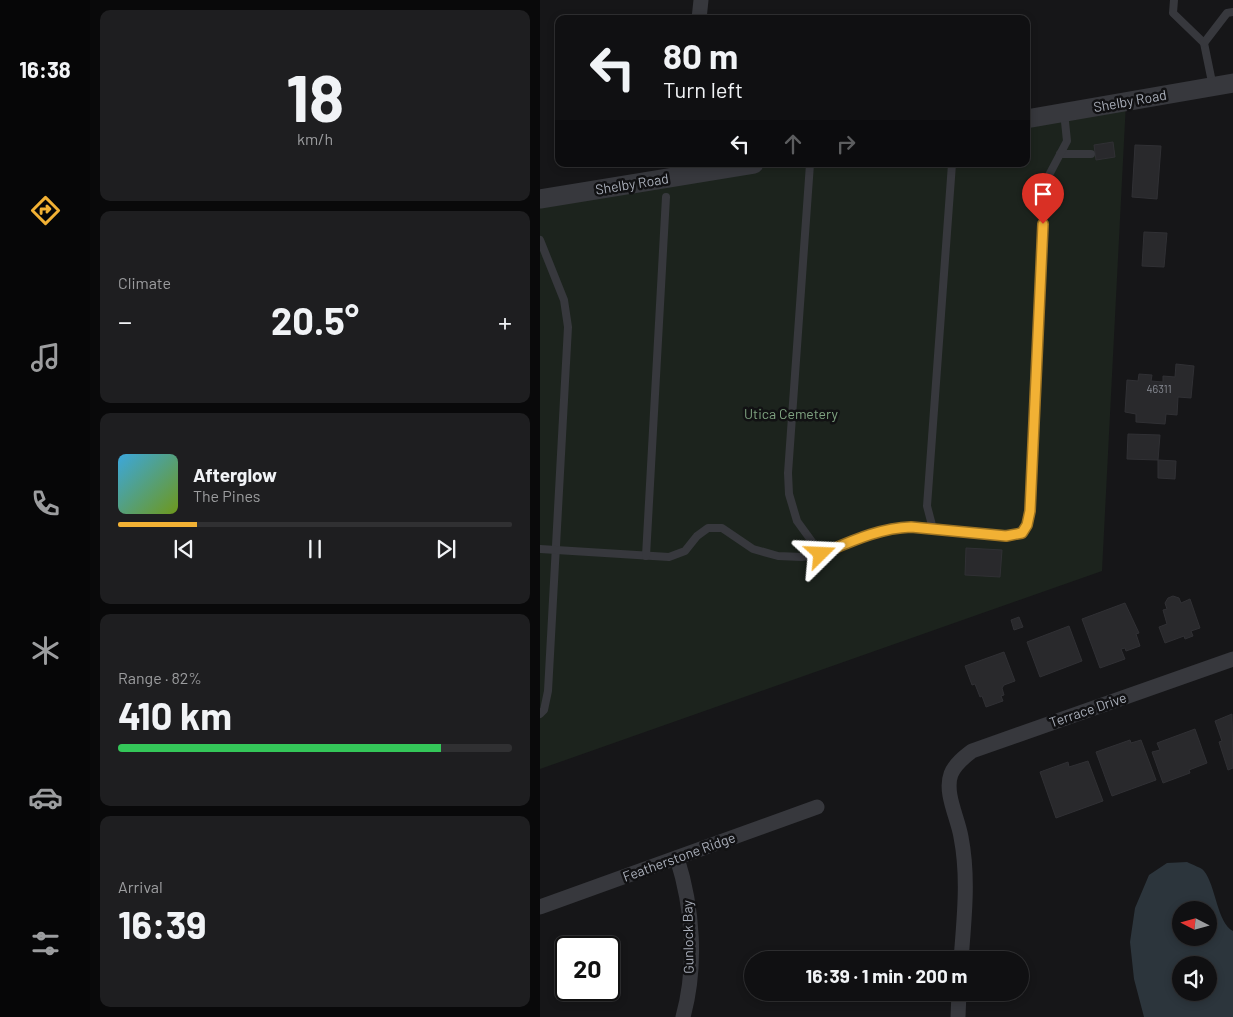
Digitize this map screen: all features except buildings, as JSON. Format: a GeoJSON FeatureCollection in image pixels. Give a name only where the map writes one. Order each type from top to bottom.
{"type":"FeatureCollection","features":[{"type":"Feature","properties":{"kind":"street"},"geometry":{"type":"LineString","coordinates":[[699,15],[701,0]]}},
{"type":"Feature","properties":{"kind":"street","name":"Shelby Road"},"geometry":{"type":"LineString","coordinates":[[1030,118],[1233,83]]}},
{"type":"Feature","properties":{"kind":"street","name":"Shelby Road"},"geometry":{"type":"LineString","coordinates":[[540,199],[687,169],[714,167]]}},
{"type":"Feature","properties":{"kind":"street","name":"Terrace Drive"},"geometry":{"type":"LineString","coordinates":[[962,951],[966,876],[961,835],[949,789],[952,774],[960,760],[972,751],[1233,659]]}},
{"type":"Feature","properties":{"kind":"street","name":"Featherstone Ridge"},"geometry":{"type":"LineString","coordinates":[[540,907],[817,807]]}},
{"type":"Feature","properties":{"kind":"street","name":"Gunlock Bay"},"geometry":{"type":"LineString","coordinates":[[677,858],[687,892],[690,920],[690,976],[687,1000],[682,1017]]}},
{"type":"Feature","properties":{"kind":"street"},"geometry":{"type":"LineString","coordinates":[[958,1017],[959,1001]]}},
{"type":"Feature","properties":{"kind":"lane"},"geometry":{"type":"LineString","coordinates":[[1174,0],[1173,13],[1204,43],[1213,87]]}},
{"type":"Feature","properties":{"kind":"lane"},"geometry":{"type":"LineString","coordinates":[[1204,43],[1227,13],[1233,12]]}},
{"type":"Feature","properties":{"kind":"lane"},"geometry":{"type":"LineString","coordinates":[[540,549],[669,557],[685,551],[697,536],[708,528],[722,528],[753,549],[778,556],[802,557],[821,554],[875,532],[896,527],[1006,536],[1022,533],[1027,525],[1030,511],[1044,205],[1049,175],[1067,141],[1064,112]]}},
{"type":"Feature","properties":{"kind":"lane"},"geometry":{"type":"LineString","coordinates":[[1060,154],[1092,154]]}},
{"type":"Feature","properties":{"kind":"lane"},"geometry":{"type":"LineString","coordinates":[[810,167],[788,473],[789,494],[797,521],[821,554]]}},
{"type":"Feature","properties":{"kind":"lane"},"geometry":{"type":"LineString","coordinates":[[934,529],[927,506],[952,167]]}},
{"type":"Feature","properties":{"kind":"lane"},"geometry":{"type":"LineString","coordinates":[[646,556],[666,197]]}},
{"type":"Feature","properties":{"kind":"lane"},"geometry":{"type":"LineString","coordinates":[[540,240],[564,300],[568,327],[548,690],[544,710],[540,714]]}},
{"type":"Feature","properties":{"kind":"green space","name":"Utica Cemetery"},"geometry":{"type":"Polygon","coordinates":[[[1126,102],[1102,571],[540,769],[540,199],[736,167],[1030,167],[1030,118],[1126,102]]]}},
{"type":"Feature","properties":{"kind":"shaded area"},"geometry":{"type":"Polygon","coordinates":[[[1187,862],[1204,871],[1216,901],[1172,901],[1172,946],[1218,946],[1218,906],[1223,920],[1233,931],[1233,1017],[1144,1017],[1134,979],[1130,942],[1135,908],[1149,875],[1167,863],[1187,862]]]}},
{"type":"Feature","properties":{"kind":"route"},"geometry":{"type":"LineString","coordinates":[[821,554],[875,532],[896,527],[1006,536],[1022,533],[1027,525],[1030,511],[1043,224]]}}]}
